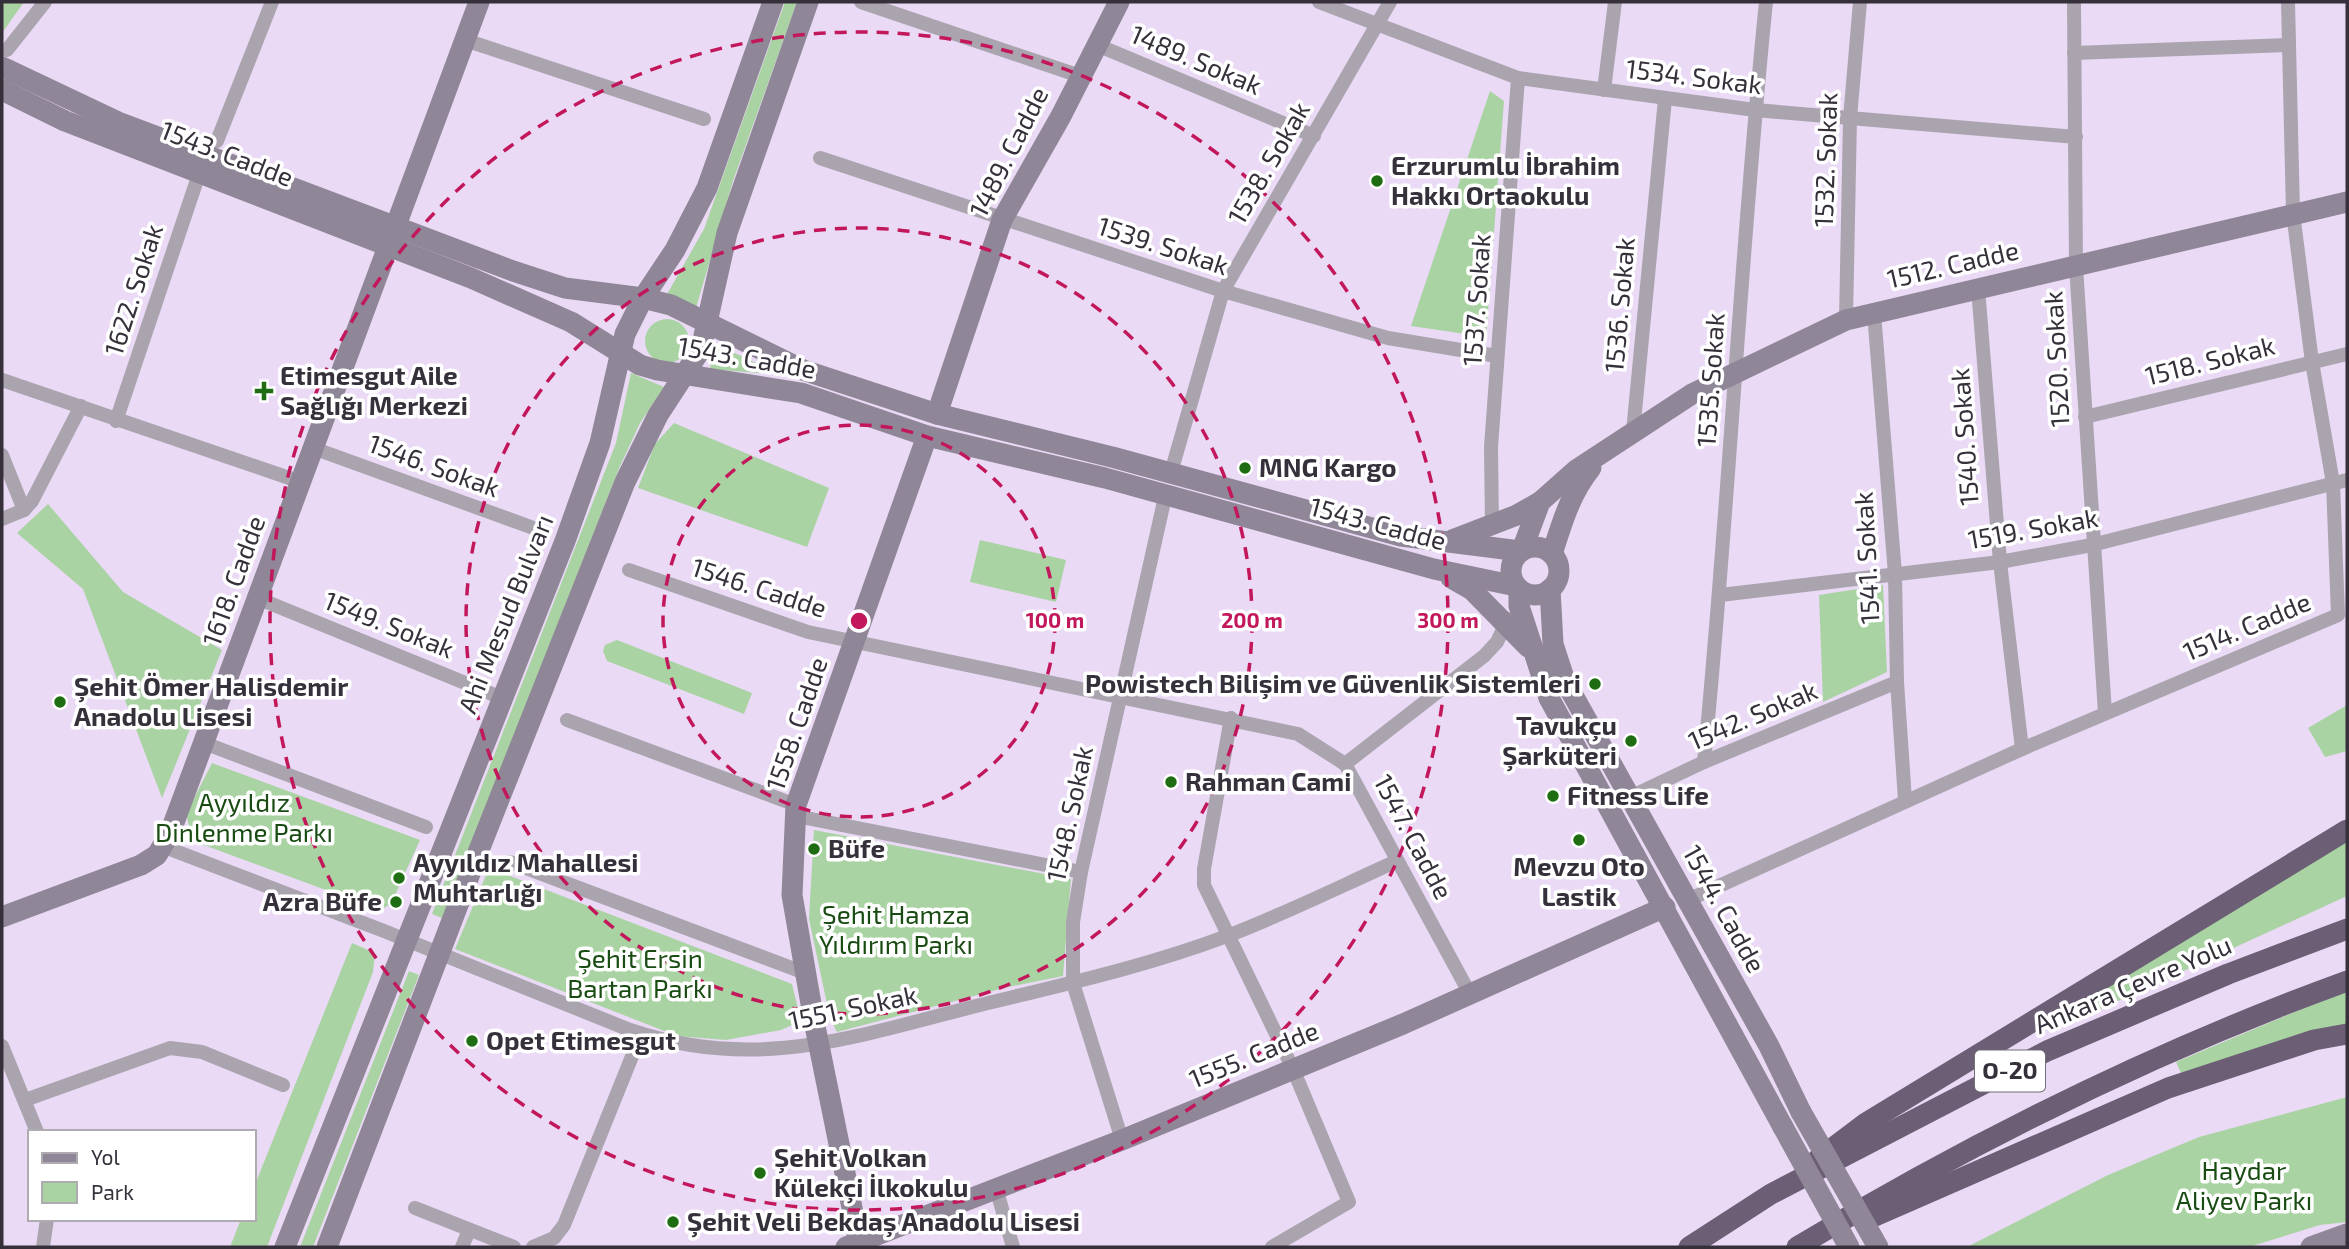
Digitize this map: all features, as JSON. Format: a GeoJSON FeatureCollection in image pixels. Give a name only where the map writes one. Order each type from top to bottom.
{"type":"FeatureCollection","features":[{"type":"Feature","properties":{"kind":"highway"},"geometry":{"type":"LineString","coordinates":[[1771,1194],[1866,1123],[2347,830]]}},
{"type":"Feature","properties":{"kind":"highway","name":"Ankara Çevre Yolu"},"geometry":{"type":"LineString","coordinates":[[1689,1247],[1771,1194],[2047,1051],[2228,974],[2347,929]]}},
{"type":"Feature","properties":{"kind":"highway","name":"O-20"},"geometry":{"type":"LineString","coordinates":[[1797,1247],[1875,1200],[2061,1102],[2250,1017],[2347,981]]}},
{"type":"Feature","properties":{"kind":"highway"},"geometry":{"type":"LineString","coordinates":[[1803,1247],[2168,1088],[2314,1040],[2347,1034]]}},
{"type":"Feature","properties":{"kind":"main road","name":"1618. Cadde"},"geometry":{"type":"LineString","coordinates":[[2,917],[141,865],[157,855],[170,833],[479,2]]}},
{"type":"Feature","properties":{"kind":"main road","name":"Ahi Mesud Bulvarı"},"geometry":{"type":"LineString","coordinates":[[285,1247],[595,461],[625,334],[643,298],[675,250],[707,188],[773,2]]}},
{"type":"Feature","properties":{"kind":"main road"},"geometry":{"type":"LineString","coordinates":[[327,1247],[625,482],[658,415],[701,349],[727,233],[808,2]]}},
{"type":"Feature","properties":{"kind":"main road","name":"1489. Cadde"},"geometry":{"type":"LineString","coordinates":[[937,414],[1002,220],[1119,2]]}},
{"type":"Feature","properties":{"kind":"main road","name":"1543. Cadde"},"geometry":{"type":"LineString","coordinates":[[5,59],[118,122],[556,286],[643,298],[707,320],[803,370],[937,414],[1112,457],[1170,476],[1401,536],[1521,551]]}},
{"type":"Feature","properties":{"kind":"main road","name":"1543. Cadde"},"geometry":{"type":"LineString","coordinates":[[2,90],[65,121],[550,312],[585,330],[640,365],[685,376],[751,383],[801,393],[927,436],[1105,478],[1165,497],[1434,569],[1518,588]]}},
{"type":"Feature","properties":{"kind":"main road","name":"1512. Cadde"},"geometry":{"type":"LineString","coordinates":[[1521,551],[1540,502],[1554,487],[1692,394],[1846,320],[2347,202]]}},
{"type":"Feature","properties":{"kind":"main road","name":"1558. Cadde"},"geometry":{"type":"LineString","coordinates":[[855,1245],[792,895],[796,811],[927,436]]}},
{"type":"Feature","properties":{"kind":"main road","name":"1512. Cadde"},"geometry":{"type":"LineString","coordinates":[[1552,554],[1577,485],[1601,456]]}},
{"type":"Feature","properties":{"kind":"main road"},"geometry":{"type":"LineString","coordinates":[[1442,543],[1492,526],[1540,502]]}},
{"type":"Feature","properties":{"kind":"main road"},"geometry":{"type":"LineString","coordinates":[[1534,546],[1552,554],[1559,568],[1555,583],[1550,589],[1538,594],[1518,588],[1511,572],[1515,557],[1521,551],[1534,546]]}},
{"type":"Feature","properties":{"kind":"main road"},"geometry":{"type":"LineString","coordinates":[[1434,569],[1472,590],[1507,623],[1531,651]]}},
{"type":"Feature","properties":{"kind":"main road","name":"1544. Cadde"},"geometry":{"type":"LineString","coordinates":[[1518,588],[1519,606],[1531,651],[1555,710],[1849,1247]]}},
{"type":"Feature","properties":{"kind":"main road","name":"1544. Cadde"},"geometry":{"type":"LineString","coordinates":[[1550,589],[1553,644],[1558,663],[1801,1112],[1878,1247]]}},
{"type":"Feature","properties":{"kind":"main road","name":"1555. Cadde"},"geometry":{"type":"LineString","coordinates":[[855,1245],[1122,1140],[1293,1069],[1471,994],[1665,907]]}},
{"type":"Feature","properties":{"kind":"main road"},"geometry":{"type":"LineString","coordinates":[[2311,1247],[2346,1236]]}},
{"type":"Feature","properties":{"kind":"street"},"geometry":{"type":"LineString","coordinates":[[5,59],[45,2]]}},
{"type":"Feature","properties":{"kind":"street"},"geometry":{"type":"LineString","coordinates":[[217,141],[272,2]]}},
{"type":"Feature","properties":{"kind":"street"},"geometry":{"type":"LineString","coordinates":[[862,2],[1080,76]]}},
{"type":"Feature","properties":{"kind":"street","name":"1534. Sokak"},"geometry":{"type":"LineString","coordinates":[[1319,2],[1518,78],[1755,110],[2076,137]]}},
{"type":"Feature","properties":{"kind":"street","name":"1538. Sokak"},"geometry":{"type":"LineString","coordinates":[[1170,476],[1223,291],[1390,2]]}},
{"type":"Feature","properties":{"kind":"street"},"geometry":{"type":"LineString","coordinates":[[1604,90],[1615,2]]}},
{"type":"Feature","properties":{"kind":"street","name":"1535. Sokak"},"geometry":{"type":"LineString","coordinates":[[1704,762],[1720,595],[1755,110],[1766,2]]}},
{"type":"Feature","properties":{"kind":"street","name":"1532. Sokak"},"geometry":{"type":"LineString","coordinates":[[1846,320],[1850,118],[1860,2]]}},
{"type":"Feature","properties":{"kind":"street","name":"1520. Sokak"},"geometry":{"type":"LineString","coordinates":[[2074,2],[2076,266],[2105,713]]}},
{"type":"Feature","properties":{"kind":"street","name":"1514. Cadde"},"geometry":{"type":"LineString","coordinates":[[1688,900],[1905,800],[2338,615],[2340,481],[2312,362],[2293,213],[2288,2]]}},
{"type":"Feature","properties":{"kind":"street"},"geometry":{"type":"LineString","coordinates":[[465,40],[704,119]]}},
{"type":"Feature","properties":{"kind":"street","name":"1489. Sokak"},"geometry":{"type":"LineString","coordinates":[[1097,45],[1314,136]]}},
{"type":"Feature","properties":{"kind":"street"},"geometry":{"type":"LineString","coordinates":[[2074,53],[2288,45]]}},
{"type":"Feature","properties":{"kind":"street","name":"1537. Sokak"},"geometry":{"type":"LineString","coordinates":[[1492,526],[1491,447],[1518,78]]}},
{"type":"Feature","properties":{"kind":"street","name":"1536. Sokak"},"geometry":{"type":"LineString","coordinates":[[1633,432],[1665,99]]}},
{"type":"Feature","properties":{"kind":"street","name":"1539. Sokak"},"geometry":{"type":"LineString","coordinates":[[820,158],[1223,291],[1388,338],[1497,356]]}},
{"type":"Feature","properties":{"kind":"street","name":"1622. Sokak"},"geometry":{"type":"LineString","coordinates":[[117,421],[198,174]]}},
{"type":"Feature","properties":{"kind":"street","name":"1540. Sokak"},"geometry":{"type":"LineString","coordinates":[[1978,288],[2000,562],[2022,749]]}},
{"type":"Feature","properties":{"kind":"street","name":"1541. Sokak"},"geometry":{"type":"LineString","coordinates":[[1874,313],[1895,574],[1897,682],[1905,800]]}},
{"type":"Feature","properties":{"kind":"street","name":"1518. Sokak"},"geometry":{"type":"LineString","coordinates":[[2085,417],[2347,354]]}},
{"type":"Feature","properties":{"kind":"street"},"geometry":{"type":"LineString","coordinates":[[2,380],[301,482]]}},
{"type":"Feature","properties":{"kind":"street"},"geometry":{"type":"LineString","coordinates":[[2,519],[24,510],[32,502],[82,406]]}},
{"type":"Feature","properties":{"kind":"street","name":"1546. Sokak"},"geometry":{"type":"LineString","coordinates":[[313,448],[538,530]]}},
{"type":"Feature","properties":{"kind":"street"},"geometry":{"type":"LineString","coordinates":[[2,455],[7,484],[24,510]]}},
{"type":"Feature","properties":{"kind":"street","name":"1519. Sokak"},"geometry":{"type":"LineString","coordinates":[[1720,595],[2000,562],[2092,545],[2340,481]]}},
{"type":"Feature","properties":{"kind":"street","name":"1548. Sokak"},"geometry":{"type":"LineString","coordinates":[[1122,1140],[1073,983],[1073,922],[1081,872],[1165,497]]}},
{"type":"Feature","properties":{"kind":"street","name":"1546. Cadde"},"geometry":{"type":"LineString","coordinates":[[629,570],[808,632],[1121,696]]}},
{"type":"Feature","properties":{"kind":"street"},"geometry":{"type":"LineString","coordinates":[[1345,764],[1485,656],[1507,623],[1518,588]]}},
{"type":"Feature","properties":{"kind":"street","name":"1549. Sokak"},"geometry":{"type":"LineString","coordinates":[[257,598],[502,698]]}},
{"type":"Feature","properties":{"kind":"street","name":"1542. Sokak"},"geometry":{"type":"LineString","coordinates":[[1630,797],[1704,762],[1897,682]]}},
{"type":"Feature","properties":{"kind":"street","name":"1547. Cadde"},"geometry":{"type":"LineString","coordinates":[[1121,696],[1298,734],[1345,764],[1471,994]]}},
{"type":"Feature","properties":{"kind":"street"},"geometry":{"type":"LineString","coordinates":[[1231,718],[1204,869],[1204,885],[1293,1069],[1349,1202],[1272,1247]]}},
{"type":"Feature","properties":{"kind":"street"},"geometry":{"type":"LineString","coordinates":[[566,720],[796,811],[1081,872]]}},
{"type":"Feature","properties":{"kind":"street"},"geometry":{"type":"LineString","coordinates":[[204,743],[426,827]]}},
{"type":"Feature","properties":{"kind":"street","name":"1551. Sokak"},"geometry":{"type":"LineString","coordinates":[[162,846],[405,939],[640,1034],[667,1043],[739,1051],[819,1046],[1073,983],[1227,936],[1397,861]]}},
{"type":"Feature","properties":{"kind":"street"},"geometry":{"type":"LineString","coordinates":[[510,862],[805,973]]}},
{"type":"Feature","properties":{"kind":"street"},"geometry":{"type":"LineString","coordinates":[[533,1247],[554,1238],[564,1224],[640,1034]]}},
{"type":"Feature","properties":{"kind":"street"},"geometry":{"type":"LineString","coordinates":[[2,1046],[36,1130]]}},
{"type":"Feature","properties":{"kind":"street"},"geometry":{"type":"LineString","coordinates":[[25,1100],[170,1048],[202,1052],[283,1085]]}},
{"type":"Feature","properties":{"kind":"street"},"geometry":{"type":"LineString","coordinates":[[996,1188],[1013,1247]]}},
{"type":"Feature","properties":{"kind":"street"},"geometry":{"type":"LineString","coordinates":[[415,1209],[514,1247]]}},
{"type":"Feature","properties":{"kind":"street"},"geometry":{"type":"LineString","coordinates":[[43,1247],[47,1221]]}},
{"type":"Feature","properties":{"kind":"street"},"geometry":{"type":"LineString","coordinates":[[462,1247],[469,1230]]}},
{"type":"Feature","properties":{"kind":"green space"},"geometry":{"type":"Polygon","coordinates":[[[2,2],[24,2],[2,33],[2,2]]]}},
{"type":"Feature","properties":{"kind":"green space"},"geometry":{"type":"Polygon","coordinates":[[[785,2],[797,2],[733,181],[696,308],[666,296],[704,229],[785,2]]]}},
{"type":"Feature","properties":{"kind":"green space"},"geometry":{"type":"Polygon","coordinates":[[[1490,91],[1504,101],[1486,337],[1411,326],[1490,91]]]}},
{"type":"Feature","properties":{"kind":"green space"},"geometry":{"type":"Polygon","coordinates":[[[667,319],[676,320],[683,325],[688,332],[688,350],[683,357],[676,362],[667,363],[658,362],[651,357],[646,350],[645,341],[646,332],[651,325],[658,320],[667,319]]]}},
{"type":"Feature","properties":{"kind":"green space"},"geometry":{"type":"Polygon","coordinates":[[[715,344],[782,375],[710,369],[715,344]]]}},
{"type":"Feature","properties":{"kind":"green space"},"geometry":{"type":"Polygon","coordinates":[[[631,373],[664,387],[640,423],[620,466],[442,918],[432,914],[616,443],[631,373]]]}},
{"type":"Feature","properties":{"kind":"green space"},"geometry":{"type":"Polygon","coordinates":[[[674,423],[829,488],[807,547],[638,488],[655,444],[674,423]]]}},
{"type":"Feature","properties":{"kind":"green space"},"geometry":{"type":"Polygon","coordinates":[[[48,504],[123,592],[222,650],[162,798],[83,589],[17,533],[48,504]]]}},
{"type":"Feature","properties":{"kind":"green space"},"geometry":{"type":"Polygon","coordinates":[[[980,540],[1066,560],[1056,602],[970,582],[980,540]]]}},
{"type":"Feature","properties":{"kind":"green space"},"geometry":{"type":"Polygon","coordinates":[[[1883,585],[1887,672],[1823,702],[1819,595],[1883,585]]]}},
{"type":"Feature","properties":{"kind":"green space"},"geometry":{"type":"Polygon","coordinates":[[[617,640],[752,693],[744,714],[607,661],[603,651],[605,645],[617,640]]]}},
{"type":"Feature","properties":{"kind":"green space"},"geometry":{"type":"Polygon","coordinates":[[[2347,705],[2347,751],[2325,757],[2308,728],[2347,705]]]}},
{"type":"Feature","properties":{"kind":"green space","name":"Ayyıldız Dinlenme Parkı"},"geometry":{"type":"Polygon","coordinates":[[[212,763],[420,840],[391,904],[380,910],[193,841],[186,814],[212,763]]]}},
{"type":"Feature","properties":{"kind":"green space","name":"Şehit Hamza Yıldırım Parkı"},"geometry":{"type":"Polygon","coordinates":[[[814,830],[1071,879],[1063,976],[1008,987],[837,1032],[830,1018],[809,919],[814,830]]]}},
{"type":"Feature","properties":{"kind":"green space"},"geometry":{"type":"Polygon","coordinates":[[[2347,837],[2347,896],[2081,1018],[2073,1004],[2347,837]]]}},
{"type":"Feature","properties":{"kind":"green space","name":"Şehit Ersin Bartan Parkı"},"geometry":{"type":"Polygon","coordinates":[[[489,868],[792,984],[801,1021],[781,1030],[726,1040],[677,1036],[455,949],[489,868]]]}},
{"type":"Feature","properties":{"kind":"green space"},"geometry":{"type":"Polygon","coordinates":[[[352,943],[375,953],[373,972],[267,1247],[230,1247],[240,1221],[256,1221],[256,1182],[352,943]]]}},
{"type":"Feature","properties":{"kind":"green space"},"geometry":{"type":"Polygon","coordinates":[[[409,971],[419,975],[313,1247],[300,1247],[409,971]]]}},
{"type":"Feature","properties":{"kind":"green space"},"geometry":{"type":"Polygon","coordinates":[[[2347,990],[2347,1027],[2182,1075],[2176,1062],[2347,990]]]}},
{"type":"Feature","properties":{"kind":"green space","name":"Haydar Aliyev Parkı"},"geometry":{"type":"Polygon","coordinates":[[[2347,1097],[2347,1222],[2320,1225],[2249,1247],[1967,1247],[2108,1175],[2199,1137],[2347,1097]]]}},
{"type":"Feature","properties":{"kind":"place","name":"Erzurumlu İbrahim Hakkı Ortaokulu"},"geometry":{"type":"Point","coordinates":[1377,181]}},
{"type":"Feature","properties":{"kind":"place","name":"Etimesgut Aile Sağlığı Merkezi"},"geometry":{"type":"Point","coordinates":[264,391]}},
{"type":"Feature","properties":{"kind":"place","name":"MNG Kargo"},"geometry":{"type":"Point","coordinates":[1245,468]}},
{"type":"Feature","properties":{"kind":"place","name":"Powistech Bilişim ve Güvenlik Sistemleri"},"geometry":{"type":"Point","coordinates":[1595,684]}},
{"type":"Feature","properties":{"kind":"place","name":"Şehit Ömer Halisdemir Anadolu Lisesi"},"geometry":{"type":"Point","coordinates":[60,702]}},
{"type":"Feature","properties":{"kind":"place","name":"Tavukçu Şarküteri"},"geometry":{"type":"Point","coordinates":[1631,741]}},
{"type":"Feature","properties":{"kind":"place","name":"Rahman Cami"},"geometry":{"type":"Point","coordinates":[1171,782]}},
{"type":"Feature","properties":{"kind":"place","name":"Fitness Life"},"geometry":{"type":"Point","coordinates":[1553,796]}},
{"type":"Feature","properties":{"kind":"place","name":"Mevzu Oto Lastik"},"geometry":{"type":"Point","coordinates":[1579,840]}},
{"type":"Feature","properties":{"kind":"place","name":"Büfe"},"geometry":{"type":"Point","coordinates":[814,849]}},
{"type":"Feature","properties":{"kind":"place","name":"Ayyıldız Mahallesi Muhtarlığı"},"geometry":{"type":"Point","coordinates":[399,878]}},
{"type":"Feature","properties":{"kind":"place","name":"Azra Büfe"},"geometry":{"type":"Point","coordinates":[396,902]}},
{"type":"Feature","properties":{"kind":"place","name":"Opet Etimesgut"},"geometry":{"type":"Point","coordinates":[472,1041]}},
{"type":"Feature","properties":{"kind":"place","name":"Şehit Volkan Külekçi İlkokulu"},"geometry":{"type":"Point","coordinates":[760,1173]}},
{"type":"Feature","properties":{"kind":"place","name":"Şehit Veli Bekdaş Anadolu Lisesi"},"geometry":{"type":"Point","coordinates":[673,1222]}}]}
